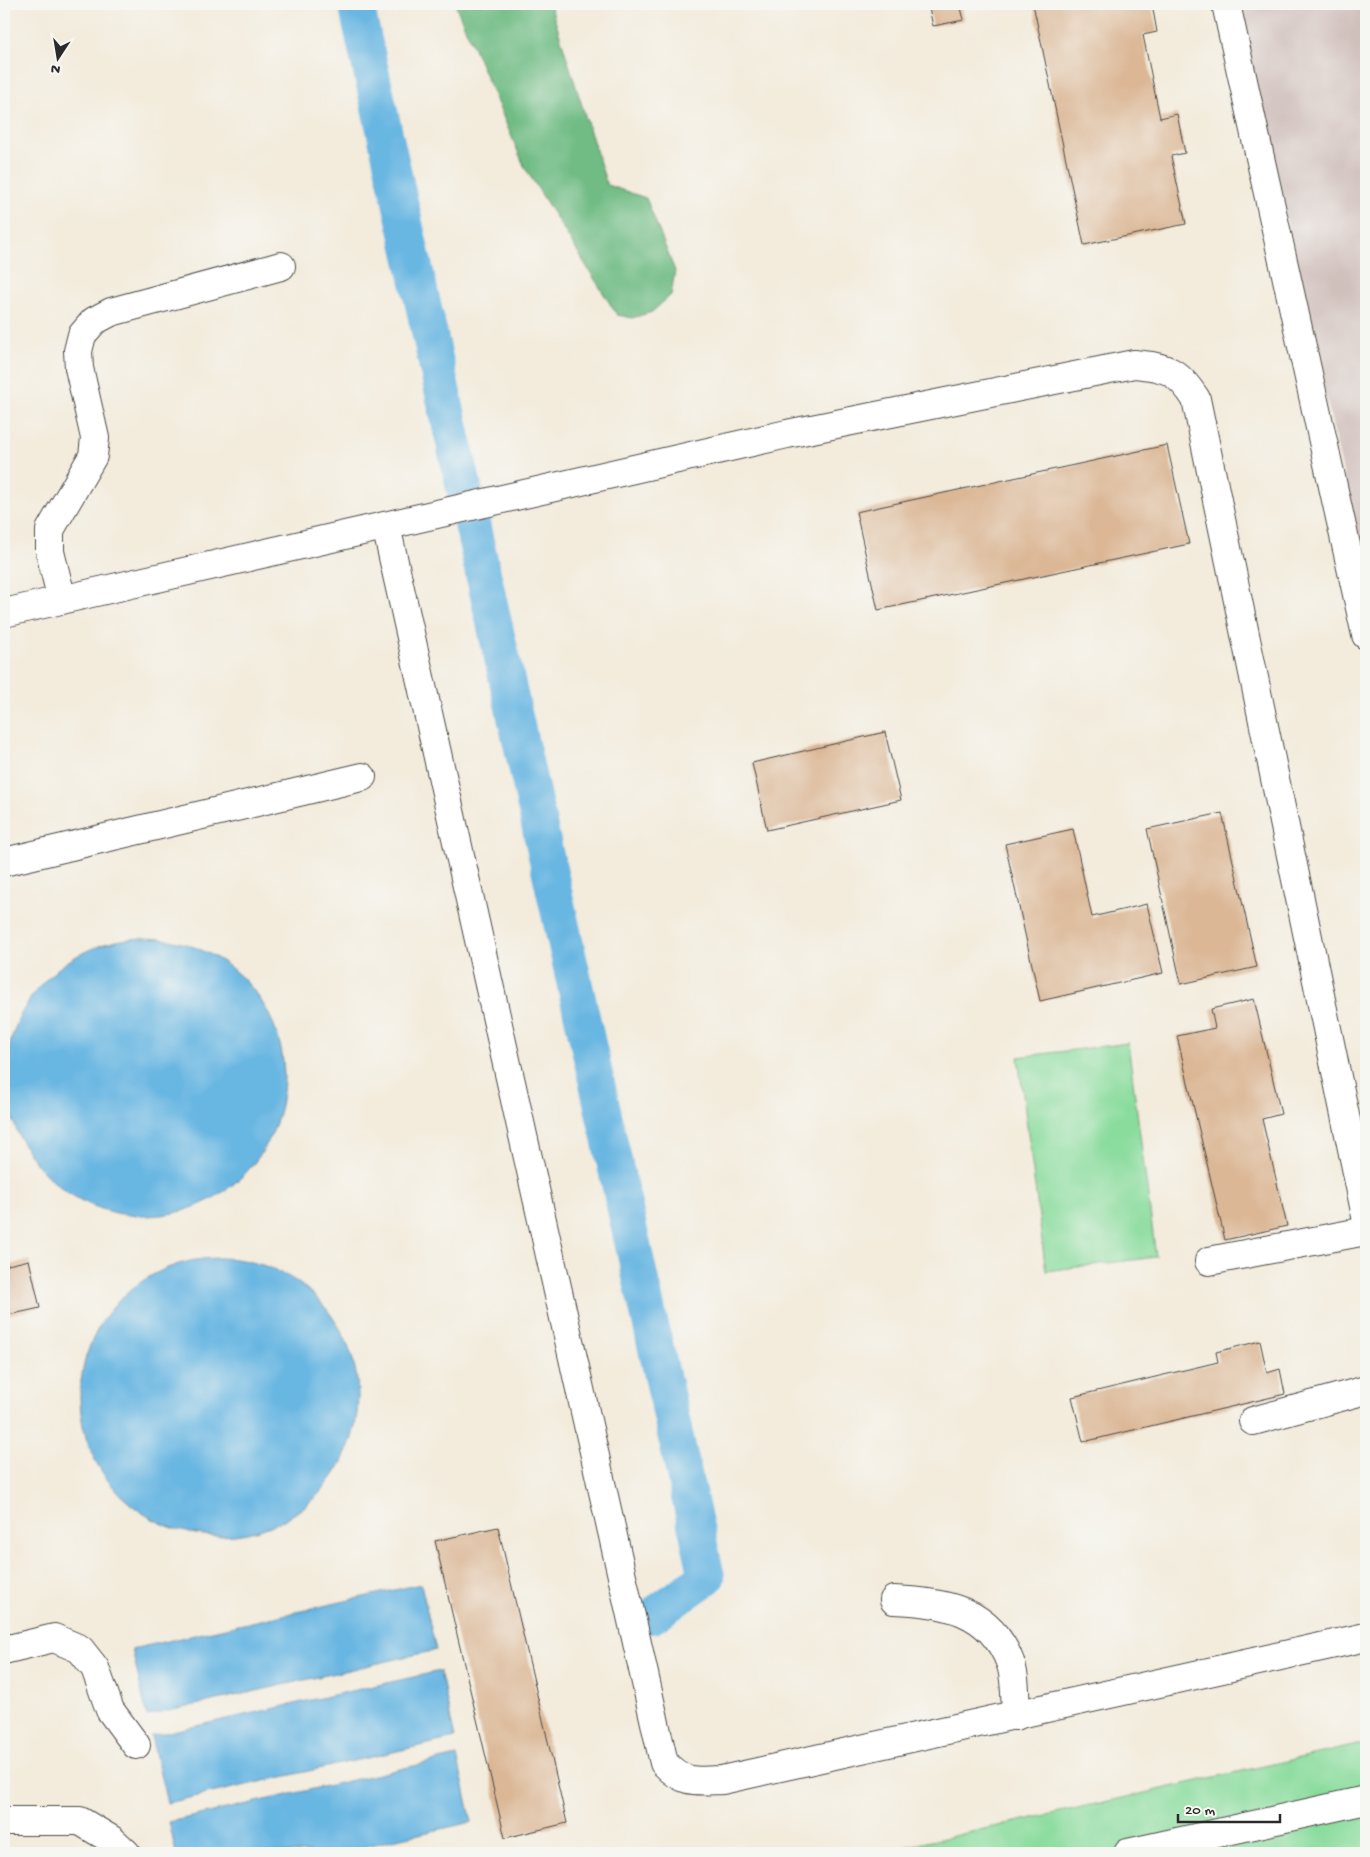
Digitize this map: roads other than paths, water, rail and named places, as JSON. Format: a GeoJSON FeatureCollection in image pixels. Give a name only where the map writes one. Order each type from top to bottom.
{"type":"FeatureCollection","features":[{"type":"Feature","properties":{"kind":"street"},"geometry":{"type":"LineString","coordinates":[[1226,4],[1366,635]]}},
{"type":"Feature","properties":{"kind":"street"},"geometry":{"type":"LineString","coordinates":[[62,600],[50,552],[50,530],[94,456],[95,438],[79,368],[78,351],[82,335],[94,321],[111,312],[281,266]]}},
{"type":"Feature","properties":{"kind":"street"},"geometry":{"type":"LineString","coordinates":[[4,613],[787,434],[1134,364],[1160,366],[1183,379],[1196,399],[1366,1216]]}},
{"type":"Feature","properties":{"kind":"street"},"geometry":{"type":"LineString","coordinates":[[386,526],[664,1763],[676,1776],[694,1781],[722,1780],[1366,1637]]}},
{"type":"Feature","properties":{"kind":"street"},"geometry":{"type":"LineString","coordinates":[[4,862],[362,776]]}},
{"type":"Feature","properties":{"kind":"street"},"geometry":{"type":"LineString","coordinates":[[1209,1261],[1366,1231]]}},
{"type":"Feature","properties":{"kind":"street"},"geometry":{"type":"LineString","coordinates":[[1253,1421],[1366,1390]]}},
{"type":"Feature","properties":{"kind":"street"},"geometry":{"type":"LineString","coordinates":[[894,1600],[931,1602],[971,1614],[997,1638],[1011,1663],[1016,1716]]}},
{"type":"Feature","properties":{"kind":"street"},"geometry":{"type":"LineString","coordinates":[[4,1650],[54,1638],[80,1649],[95,1668],[110,1710],[136,1745]]}},
{"type":"Feature","properties":{"kind":"street"},"geometry":{"type":"LineString","coordinates":[[1128,1853],[1366,1800]]}},
{"type":"Feature","properties":{"kind":"street"},"geometry":{"type":"LineString","coordinates":[[4,1821],[80,1821],[112,1840],[126,1853]]}},
{"type":"Feature","properties":{"kind":"water"},"geometry":{"type":"Polygon","coordinates":[[[159,938],[198,948],[211,954],[244,978],[261,1000],[274,1024],[282,1050],[284,1077],[282,1104],[274,1130],[261,1154],[244,1176],[222,1193],[198,1206],[159,1216],[131,1216],[92,1206],[79,1200],[46,1176],[37,1165],[22,1143],[8,1104],[6,1063],[16,1024],[22,1011],[46,978],[57,969],[79,954],[118,940],[159,938]]]}},
{"type":"Feature","properties":{"kind":"water"},"geometry":{"type":"Polygon","coordinates":[[[233,1258],[272,1268],[285,1274],[318,1298],[335,1320],[348,1344],[356,1370],[358,1397],[356,1424],[348,1450],[335,1474],[318,1496],[296,1513],[272,1526],[233,1536],[205,1536],[166,1526],[153,1520],[120,1496],[111,1485],[96,1463],[82,1424],[80,1383],[90,1344],[96,1331],[120,1298],[131,1289],[153,1274],[192,1260],[233,1258]]]}},
{"type":"Feature","properties":{"kind":"water"},"geometry":{"type":"Polygon","coordinates":[[[421,1584],[436,1650],[147,1716],[132,1649],[421,1584]]]}},
{"type":"Feature","properties":{"kind":"water"},"geometry":{"type":"Polygon","coordinates":[[[440,1671],[455,1738],[167,1803],[151,1736],[440,1671]]]}},
{"type":"Feature","properties":{"kind":"water"},"geometry":{"type":"Polygon","coordinates":[[[457,1756],[472,1822],[335,1853],[176,1853],[169,1822],[457,1756]]]}},
{"type":"Feature","properties":{"kind":"waterway"},"geometry":{"type":"LineString","coordinates":[[356,4],[707,1577],[652,1616]]}}]}
